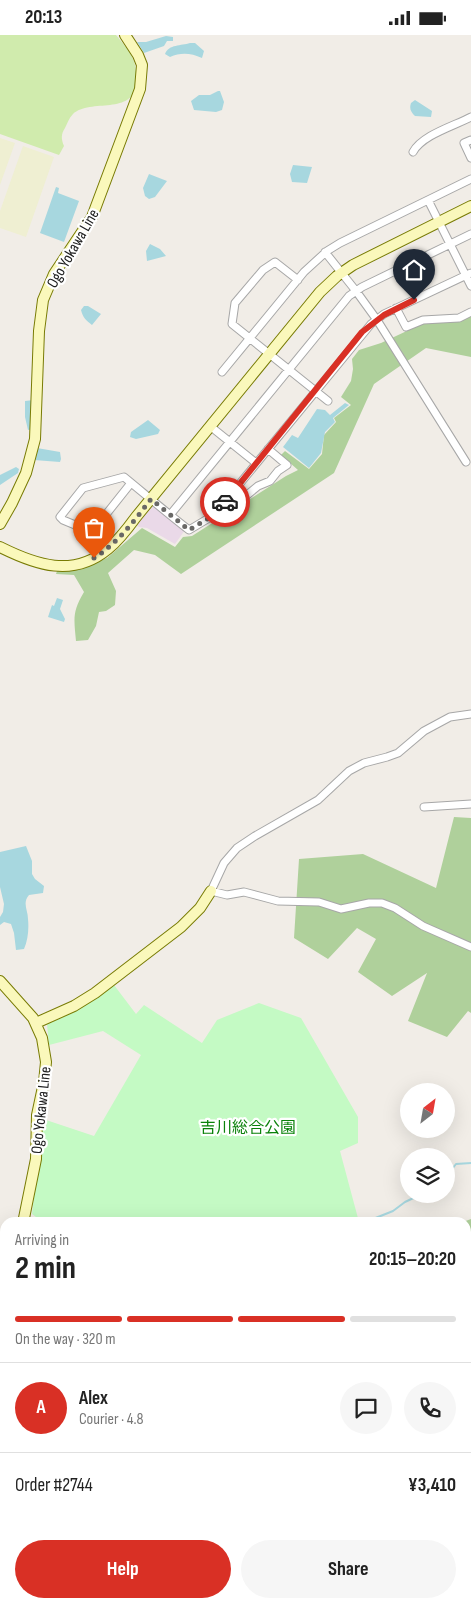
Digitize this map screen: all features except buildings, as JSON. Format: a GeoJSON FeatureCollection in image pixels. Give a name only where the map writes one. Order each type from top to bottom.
{"type":"FeatureCollection","features":[{"type":"Feature","properties":{"kind":"street","name":"Ogo Yokawa Line"},"geometry":{"type":"LineString","coordinates":[[0,524],[26,473],[35,439],[39,331],[43,300],[54,274],[92,217],[140,89],[142,65],[125,35]]}},
{"type":"Feature","properties":{"kind":"street"},"geometry":{"type":"LineString","coordinates":[[413,151],[425,139],[471,117]]}},
{"type":"Feature","properties":{"kind":"street"},"geometry":{"type":"LineString","coordinates":[[471,140],[464,143],[471,158]]}},
{"type":"Feature","properties":{"kind":"street"},"geometry":{"type":"LineString","coordinates":[[222,372],[298,280],[326,253],[340,243],[471,179]]}},
{"type":"Feature","properties":{"kind":"street"},"geometry":{"type":"LineString","coordinates":[[428,200],[450,244],[468,274],[471,287]]}},
{"type":"Feature","properties":{"kind":"street"},"geometry":{"type":"LineString","coordinates":[[0,547],[29,561],[45,566],[83,563],[108,550],[320,291],[353,265],[471,206]]}},
{"type":"Feature","properties":{"kind":"street"},"geometry":{"type":"LineString","coordinates":[[170,515],[349,297],[370,282],[471,234]]}},
{"type":"Feature","properties":{"kind":"street"},"geometry":{"type":"LineString","coordinates":[[326,253],[377,320],[466,462]]}},
{"type":"Feature","properties":{"kind":"street"},"geometry":{"type":"LineString","coordinates":[[298,280],[275,262],[263,270],[235,303],[232,324],[328,401]]}},
{"type":"Feature","properties":{"kind":"street"},"geometry":{"type":"LineString","coordinates":[[131,483],[92,532],[60,517],[83,488],[124,477],[189,530],[214,515],[362,332],[396,308],[468,274]]}},
{"type":"Feature","properties":{"kind":"street"},"geometry":{"type":"LineString","coordinates":[[396,308],[406,327],[423,320],[459,318],[471,312]]}},
{"type":"Feature","properties":{"kind":"street"},"geometry":{"type":"LineString","coordinates":[[210,426],[256,463]]}},
{"type":"Feature","properties":{"kind":"street"},"geometry":{"type":"LineString","coordinates":[[227,500],[235,505],[258,487],[270,481],[278,471],[287,465],[268,449]]}},
{"type":"Feature","properties":{"kind":"street"},"geometry":{"type":"LineString","coordinates":[[36,1023],[74,1006],[95,993],[181,927],[200,908],[211,891],[224,863],[237,848],[318,800],[348,771],[364,763],[398,753],[424,731],[450,717],[471,714]]}},
{"type":"Feature","properties":{"kind":"street"},"geometry":{"type":"LineString","coordinates":[[424,807],[471,803]]}},
{"type":"Feature","properties":{"kind":"street"},"geometry":{"type":"LineString","coordinates":[[211,891],[227,895],[244,892],[278,901],[319,902],[341,909],[369,903],[382,903],[395,908],[423,926],[471,947]]}},
{"type":"Feature","properties":{"kind":"street","name":"Ogo Yokawa Line"},"geometry":{"type":"LineString","coordinates":[[0,981],[28,1010],[36,1023],[44,1047],[45,1073],[37,1115],[36,1159],[24,1217]]}},
{"type":"Feature","properties":{"kind":"shaded area"},"geometry":{"type":"Polygon","coordinates":[[[151,506],[154,506],[185,530],[175,544],[147,528],[136,525],[151,506]]]}},
{"type":"Feature","properties":{"kind":"green space"},"geometry":{"type":"Polygon","coordinates":[[[0,35],[116,35],[129,52],[136,68],[136,83],[133,93],[128,100],[120,103],[81,109],[73,114],[63,132],[64,146],[59,155],[0,134],[0,35]]]}},
{"type":"Feature","properties":{"kind":"green space"},"geometry":{"type":"Polygon","coordinates":[[[0,138],[15,143],[0,185],[0,138]]]}},
{"type":"Feature","properties":{"kind":"green space"},"geometry":{"type":"Polygon","coordinates":[[[23,146],[54,157],[26,237],[0,228],[0,211],[23,146]]]}},
{"type":"Feature","properties":{"kind":"green space"},"geometry":{"type":"Polygon","coordinates":[[[471,316],[471,357],[426,348],[374,384],[334,473],[181,574],[155,555],[134,550],[108,573],[116,591],[115,605],[106,611],[99,612],[96,626],[88,640],[76,641],[75,616],[77,605],[84,592],[74,575],[56,574],[57,571],[80,569],[107,558],[142,528],[175,547],[183,537],[192,536],[298,470],[281,455],[285,451],[309,469],[322,454],[324,435],[336,422],[334,418],[351,405],[341,397],[351,381],[352,359],[359,350],[381,343],[424,323],[460,321],[471,316]]]}},
{"type":"Feature","properties":{"kind":"green space"},"geometry":{"type":"Polygon","coordinates":[[[454,817],[471,818],[471,1013],[468,1011],[447,1037],[408,1021],[427,973],[392,996],[358,972],[376,939],[357,928],[328,959],[294,938],[299,859],[363,854],[436,888],[454,817]]]}},
{"type":"Feature","properties":{"kind":"green space","name":"吉川総合公園"},"geometry":{"type":"Polygon","coordinates":[[[114,985],[136,1014],[144,1005],[202,1043],[217,1020],[259,1003],[301,1018],[358,1117],[358,1143],[340,1151],[358,1217],[36,1217],[32,1214],[43,1119],[94,1136],[141,1055],[103,1031],[49,1045],[47,1024],[114,985]]]}},
{"type":"Feature","properties":{"kind":"water"},"geometry":{"type":"Polygon","coordinates":[[[166,36],[173,37],[173,41],[167,41],[164,46],[144,53],[137,42],[146,42],[166,36]]]}},
{"type":"Feature","properties":{"kind":"water"},"geometry":{"type":"Polygon","coordinates":[[[195,43],[204,51],[202,58],[190,54],[178,54],[170,57],[165,54],[169,48],[195,43]]]}},
{"type":"Feature","properties":{"kind":"water"},"geometry":{"type":"Polygon","coordinates":[[[220,91],[224,102],[222,110],[216,112],[194,110],[191,101],[199,95],[210,95],[220,91]]]}},
{"type":"Feature","properties":{"kind":"water"},"geometry":{"type":"Polygon","coordinates":[[[415,100],[432,111],[431,117],[414,115],[410,107],[411,103],[415,100]]]}},
{"type":"Feature","properties":{"kind":"water"},"geometry":{"type":"Polygon","coordinates":[[[293,165],[312,167],[307,183],[292,182],[290,174],[293,165]]]}},
{"type":"Feature","properties":{"kind":"water"},"geometry":{"type":"Polygon","coordinates":[[[149,174],[167,181],[155,197],[149,199],[145,196],[143,188],[149,174]]]}},
{"type":"Feature","properties":{"kind":"water"},"geometry":{"type":"Polygon","coordinates":[[[56,187],[59,188],[58,193],[79,201],[64,242],[40,233],[56,187]]]}},
{"type":"Feature","properties":{"kind":"water"},"geometry":{"type":"Polygon","coordinates":[[[150,244],[160,249],[166,256],[147,261],[146,251],[150,244]]]}},
{"type":"Feature","properties":{"kind":"water"},"geometry":{"type":"Polygon","coordinates":[[[84,306],[88,306],[101,314],[92,325],[83,315],[81,310],[84,306]]]}},
{"type":"Feature","properties":{"kind":"water"},"geometry":{"type":"Polygon","coordinates":[[[34,400],[32,429],[28,430],[25,417],[25,401],[34,400]]]}},
{"type":"Feature","properties":{"kind":"water"},"geometry":{"type":"Polygon","coordinates":[[[345,403],[349,405],[333,418],[335,422],[325,432],[321,453],[309,468],[283,447],[292,435],[298,438],[317,409],[325,410],[330,415],[345,403]]]}},
{"type":"Feature","properties":{"kind":"water"},"geometry":{"type":"Polygon","coordinates":[[[148,420],[160,430],[158,434],[136,439],[130,437],[131,432],[148,420]]]}},
{"type":"Feature","properties":{"kind":"water"},"geometry":{"type":"Polygon","coordinates":[[[37,448],[60,452],[60,462],[34,460],[37,448]]]}},
{"type":"Feature","properties":{"kind":"water"},"geometry":{"type":"Polygon","coordinates":[[[16,467],[19,469],[18,473],[0,485],[0,475],[16,467]]]}},
{"type":"Feature","properties":{"kind":"water"},"geometry":{"type":"Polygon","coordinates":[[[57,598],[63,600],[60,609],[65,619],[64,622],[48,617],[52,605],[54,606],[57,598]]]}},
{"type":"Feature","properties":{"kind":"water"},"geometry":{"type":"Polygon","coordinates":[[[26,846],[32,861],[32,874],[44,886],[43,893],[29,895],[27,898],[27,938],[24,949],[16,950],[11,924],[4,922],[0,925],[4,904],[0,887],[0,852],[26,846]]]}},
{"type":"Feature","properties":{"kind":"waterway"},"geometry":{"type":"LineString","coordinates":[[455,1165],[471,1163]]}},
{"type":"Feature","properties":{"kind":"waterway"},"geometry":{"type":"LineString","coordinates":[[378,1217],[393,1211],[404,1203]]}},
{"type":"Feature","properties":{"kind":"way so far"},"geometry":{"type":"LineString","coordinates":[[94,558],[108,550],[116,542],[151,499],[189,530],[214,515],[225,502]]}},
{"type":"Feature","properties":{"kind":"route"},"geometry":{"type":"LineString","coordinates":[[225,502],[362,332],[384,315],[414,300]]}}]}
